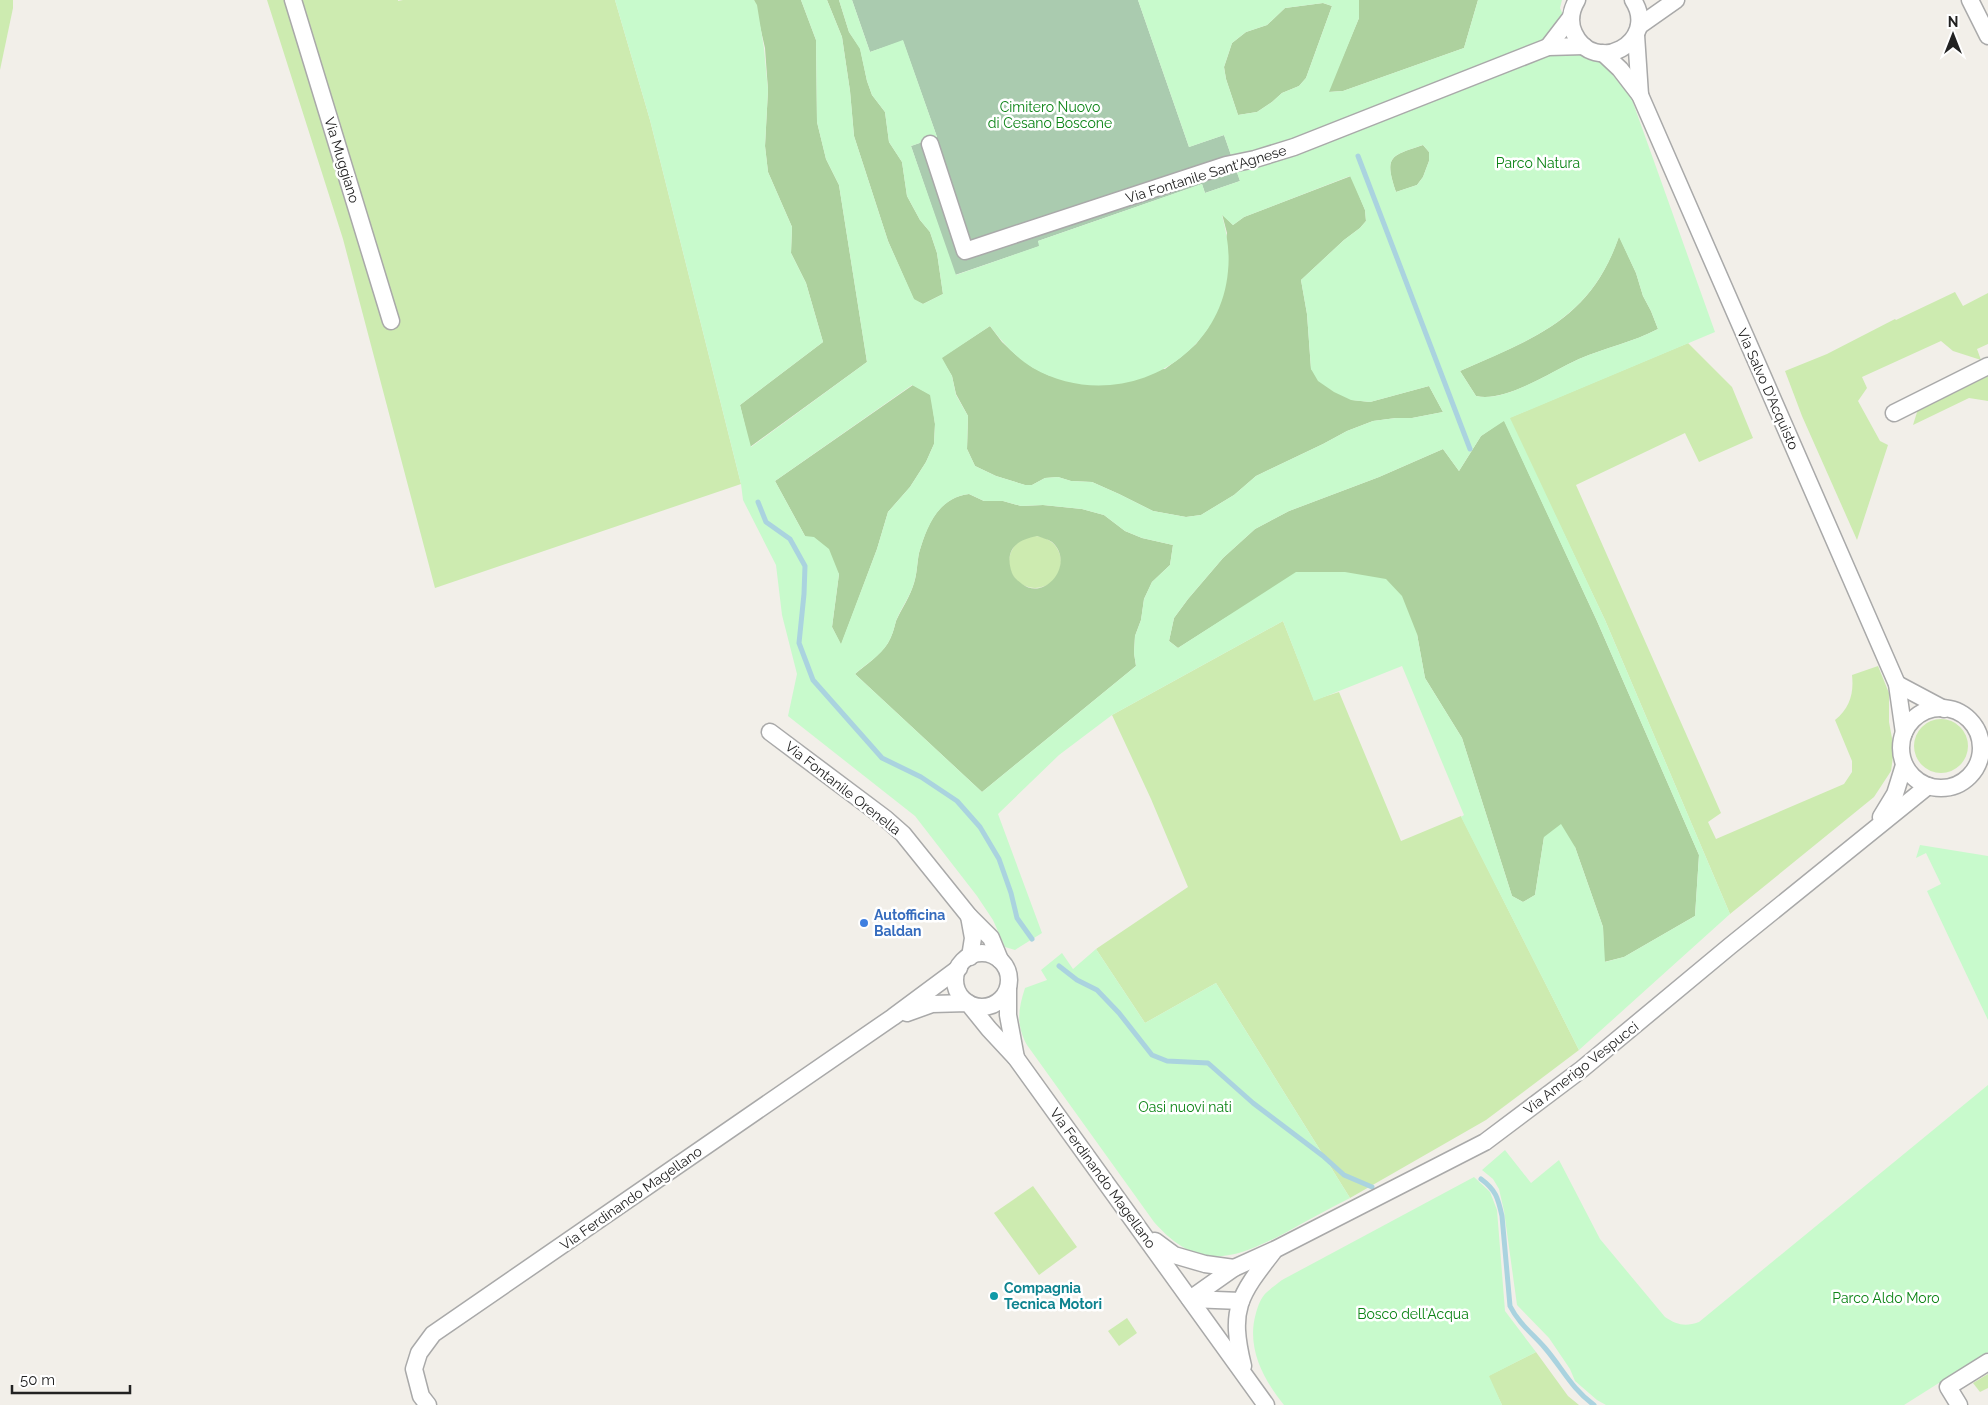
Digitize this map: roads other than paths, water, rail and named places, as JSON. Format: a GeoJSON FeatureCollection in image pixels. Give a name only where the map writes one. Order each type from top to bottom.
{"type":"FeatureCollection","features":[{"type":"Feature","properties":{"kind":"street","name":"Via Muggiano"},"geometry":{"type":"LineString","coordinates":[[293,0],[391,321]]}},
{"type":"Feature","properties":{"kind":"street"},"geometry":{"type":"LineString","coordinates":[[1548,47],[1571,17],[1577,0]]}},
{"type":"Feature","properties":{"kind":"street"},"geometry":{"type":"LineString","coordinates":[[1633,0],[1638,10],[1640,95]]}},
{"type":"Feature","properties":{"kind":"street"},"geometry":{"type":"LineString","coordinates":[[1571,17],[1574,33],[1584,46],[1604,54],[1613,53],[1622,49],[1637,31],[1676,0]]}},
{"type":"Feature","properties":{"kind":"street"},"geometry":{"type":"LineString","coordinates":[[1970,0],[1988,36]]}},
{"type":"Feature","properties":{"kind":"street"},"geometry":{"type":"LineString","coordinates":[[1548,47],[1584,46]]}},
{"type":"Feature","properties":{"kind":"street","name":"Via Fontanile Sant'Agnese"},"geometry":{"type":"LineString","coordinates":[[930,144],[965,251],[1226,165],[1255,159],[1312,140],[1548,47]]}},
{"type":"Feature","properties":{"kind":"street"},"geometry":{"type":"LineString","coordinates":[[1604,54],[1620,69],[1640,95]]}},
{"type":"Feature","properties":{"kind":"street","name":"Via Salvo D'Acquisto"},"geometry":{"type":"LineString","coordinates":[[1640,95],[1897,684],[1904,733]]}},
{"type":"Feature","properties":{"kind":"street"},"geometry":{"type":"LineString","coordinates":[[1894,413],[1987,367]]}},
{"type":"Feature","properties":{"kind":"street"},"geometry":{"type":"LineString","coordinates":[[1897,684],[1929,703],[1944,709]]}},
{"type":"Feature","properties":{"kind":"street"},"geometry":{"type":"LineString","coordinates":[[1904,733],[1912,720],[1924,712],[1939,708],[1953,710],[1967,718],[1988,724]]}},
{"type":"Feature","properties":{"kind":"street"},"geometry":{"type":"LineString","coordinates":[[1904,765],[1914,778],[1928,786],[1943,788],[1957,785],[1969,777],[1983,763],[1980,739],[1975,728],[1967,718]]}},
{"type":"Feature","properties":{"kind":"street","name":"Via Fontanile Orenella"},"geometry":{"type":"LineString","coordinates":[[770,732],[886,819],[903,834],[990,938],[1000,960]]}},
{"type":"Feature","properties":{"kind":"street","name":"Via Amerigo Vespucci"},"geometry":{"type":"LineString","coordinates":[[1857,843],[1880,818],[1895,794],[1904,765],[1901,744],[1904,733]]}},
{"type":"Feature","properties":{"kind":"street","name":"Via Amerigo Vespucci"},"geometry":{"type":"LineString","coordinates":[[1190,1299],[1234,1268],[1276,1249],[1485,1142],[1582,1069],[1928,786]]}},
{"type":"Feature","properties":{"kind":"street"},"geometry":{"type":"LineString","coordinates":[[964,962],[986,954],[1000,960],[1008,974],[1008,990],[1004,997],[991,1006],[975,1006],[968,1003],[958,991],[956,983],[973,938],[970,916]]}},
{"type":"Feature","properties":{"kind":"street","name":"Via Ferdinando Magellano"},"geometry":{"type":"LineString","coordinates":[[428,1405],[422,1396],[414,1369],[420,1353],[434,1334],[894,1017],[964,962]]}},
{"type":"Feature","properties":{"kind":"street","name":"Via Ferdinando Magellano"},"geometry":{"type":"LineString","coordinates":[[1008,990],[1008,1015],[1016,1058]]}},
{"type":"Feature","properties":{"kind":"street","name":"Via Ferdinando Magellano"},"geometry":{"type":"LineString","coordinates":[[894,1017],[932,1004],[968,1003],[1016,1058],[1190,1299]]}},
{"type":"Feature","properties":{"kind":"street"},"geometry":{"type":"LineString","coordinates":[[1142,1232],[1174,1255],[1205,1264],[1234,1268]]}},
{"type":"Feature","properties":{"kind":"street"},"geometry":{"type":"LineString","coordinates":[[1246,1375],[1237,1341],[1236,1320],[1241,1301],[1250,1282],[1276,1249]]}},
{"type":"Feature","properties":{"kind":"street"},"geometry":{"type":"LineString","coordinates":[[1190,1299],[1241,1301]]}},
{"type":"Feature","properties":{"kind":"street"},"geometry":{"type":"LineString","coordinates":[[1190,1299],[1266,1405]]}},
{"type":"Feature","properties":{"kind":"street"},"geometry":{"type":"LineString","coordinates":[[1959,1405],[1948,1387],[1988,1362]]}},
{"type":"Feature","properties":{"kind":"waterway"},"geometry":{"type":"LineString","coordinates":[[1358,156],[1470,449]]}},
{"type":"Feature","properties":{"kind":"waterway"},"geometry":{"type":"LineString","coordinates":[[758,502],[766,522],[790,539],[805,566],[799,643],[813,680],[882,758],[921,777],[957,801],[980,827],[999,859],[1011,893],[1017,918],[1032,939]]}},
{"type":"Feature","properties":{"kind":"waterway"},"geometry":{"type":"LineString","coordinates":[[1059,966],[1077,980],[1097,990],[1119,1013],[1152,1055],[1167,1061],[1208,1063],[1253,1103],[1323,1156],[1344,1175],[1372,1187]]}},
{"type":"Feature","properties":{"kind":"waterway"},"geometry":{"type":"LineString","coordinates":[[1481,1179],[1493,1191],[1498,1199],[1501,1210],[1510,1306],[1526,1329],[1545,1348],[1573,1385],[1594,1405]]}},
{"type":"Feature","properties":{"kind":"place","name":"Autofficina Baldan"},"geometry":{"type":"Point","coordinates":[864,923]}},
{"type":"Feature","properties":{"kind":"place","name":"Compagnia Tecnica Motori"},"geometry":{"type":"Point","coordinates":[994,1296]}},
{"type":"Feature","properties":{"kind":"park label","name":"Cimitero Nuovo di Cesano Boscone"},"geometry":{"type":"Point","coordinates":[1050,116]}},
{"type":"Feature","properties":{"kind":"park label","name":"Parco Natura"},"geometry":{"type":"Point","coordinates":[1538,163]}},
{"type":"Feature","properties":{"kind":"park label","name":"Oasi nuovi nati"},"geometry":{"type":"Point","coordinates":[1185,1107]}},
{"type":"Feature","properties":{"kind":"park label","name":"Parco Aldo Moro"},"geometry":{"type":"Point","coordinates":[1886,1298]}},
{"type":"Feature","properties":{"kind":"park label","name":"Bosco dell'Acqua"},"geometry":{"type":"Point","coordinates":[1413,1314]}}]}
